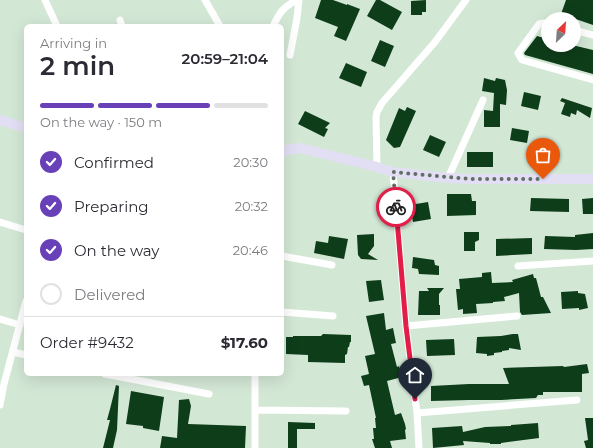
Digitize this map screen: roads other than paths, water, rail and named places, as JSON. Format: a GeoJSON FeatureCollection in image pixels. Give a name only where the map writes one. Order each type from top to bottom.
{"type":"FeatureCollection","features":[{"type":"Feature","properties":{"kind":"street"},"geometry":{"type":"LineString","coordinates":[[45,0],[55,24]]}},
{"type":"Feature","properties":{"kind":"street"},"geometry":{"type":"LineString","coordinates":[[205,0],[219,24]]}},
{"type":"Feature","properties":{"kind":"street"},"geometry":{"type":"LineString","coordinates":[[274,24],[280,12],[289,4],[298,0],[297,18],[290,55]]}},
{"type":"Feature","properties":{"kind":"street"},"geometry":{"type":"LineString","coordinates":[[377,167],[377,112],[382,103],[435,42],[466,0]]}},
{"type":"Feature","properties":{"kind":"street"},"geometry":{"type":"LineString","coordinates":[[541,24],[539,24],[518,53],[522,60],[593,80]]}},
{"type":"Feature","properties":{"kind":"street"},"geometry":{"type":"LineString","coordinates":[[581,32],[593,35]]}},
{"type":"Feature","properties":{"kind":"street"},"geometry":{"type":"LineString","coordinates":[[448,178],[483,100]]}},
{"type":"Feature","properties":{"kind":"street"},"geometry":{"type":"LineString","coordinates":[[0,120],[24,127]]}},
{"type":"Feature","properties":{"kind":"street"},"geometry":{"type":"LineString","coordinates":[[284,152],[300,148],[393,172],[448,178],[593,178]]}},
{"type":"Feature","properties":{"kind":"street"},"geometry":{"type":"LineString","coordinates":[[393,172],[406,326],[419,448]]}},
{"type":"Feature","properties":{"kind":"street"},"geometry":{"type":"LineString","coordinates":[[0,222],[24,229]]}},
{"type":"Feature","properties":{"kind":"street"},"geometry":{"type":"LineString","coordinates":[[284,256],[332,266]]}},
{"type":"Feature","properties":{"kind":"street"},"geometry":{"type":"LineString","coordinates":[[518,266],[593,261]]}},
{"type":"Feature","properties":{"kind":"street"},"geometry":{"type":"LineString","coordinates":[[0,405],[4,384],[24,309]]}},
{"type":"Feature","properties":{"kind":"street"},"geometry":{"type":"LineString","coordinates":[[284,312],[333,316]]}},
{"type":"Feature","properties":{"kind":"street"},"geometry":{"type":"LineString","coordinates":[[406,326],[517,316]]}},
{"type":"Feature","properties":{"kind":"street"},"geometry":{"type":"LineString","coordinates":[[0,319],[20,325]]}},
{"type":"Feature","properties":{"kind":"street"},"geometry":{"type":"LineString","coordinates":[[13,352],[24,355]]}},
{"type":"Feature","properties":{"kind":"street"},"geometry":{"type":"LineString","coordinates":[[115,376],[209,394]]}},
{"type":"Feature","properties":{"kind":"street"},"geometry":{"type":"LineString","coordinates":[[255,376],[255,448]]}},
{"type":"Feature","properties":{"kind":"street"},"geometry":{"type":"LineString","coordinates":[[416,413],[577,400]]}},
{"type":"Feature","properties":{"kind":"street"},"geometry":{"type":"LineString","coordinates":[[256,410],[346,411]]}}]}
